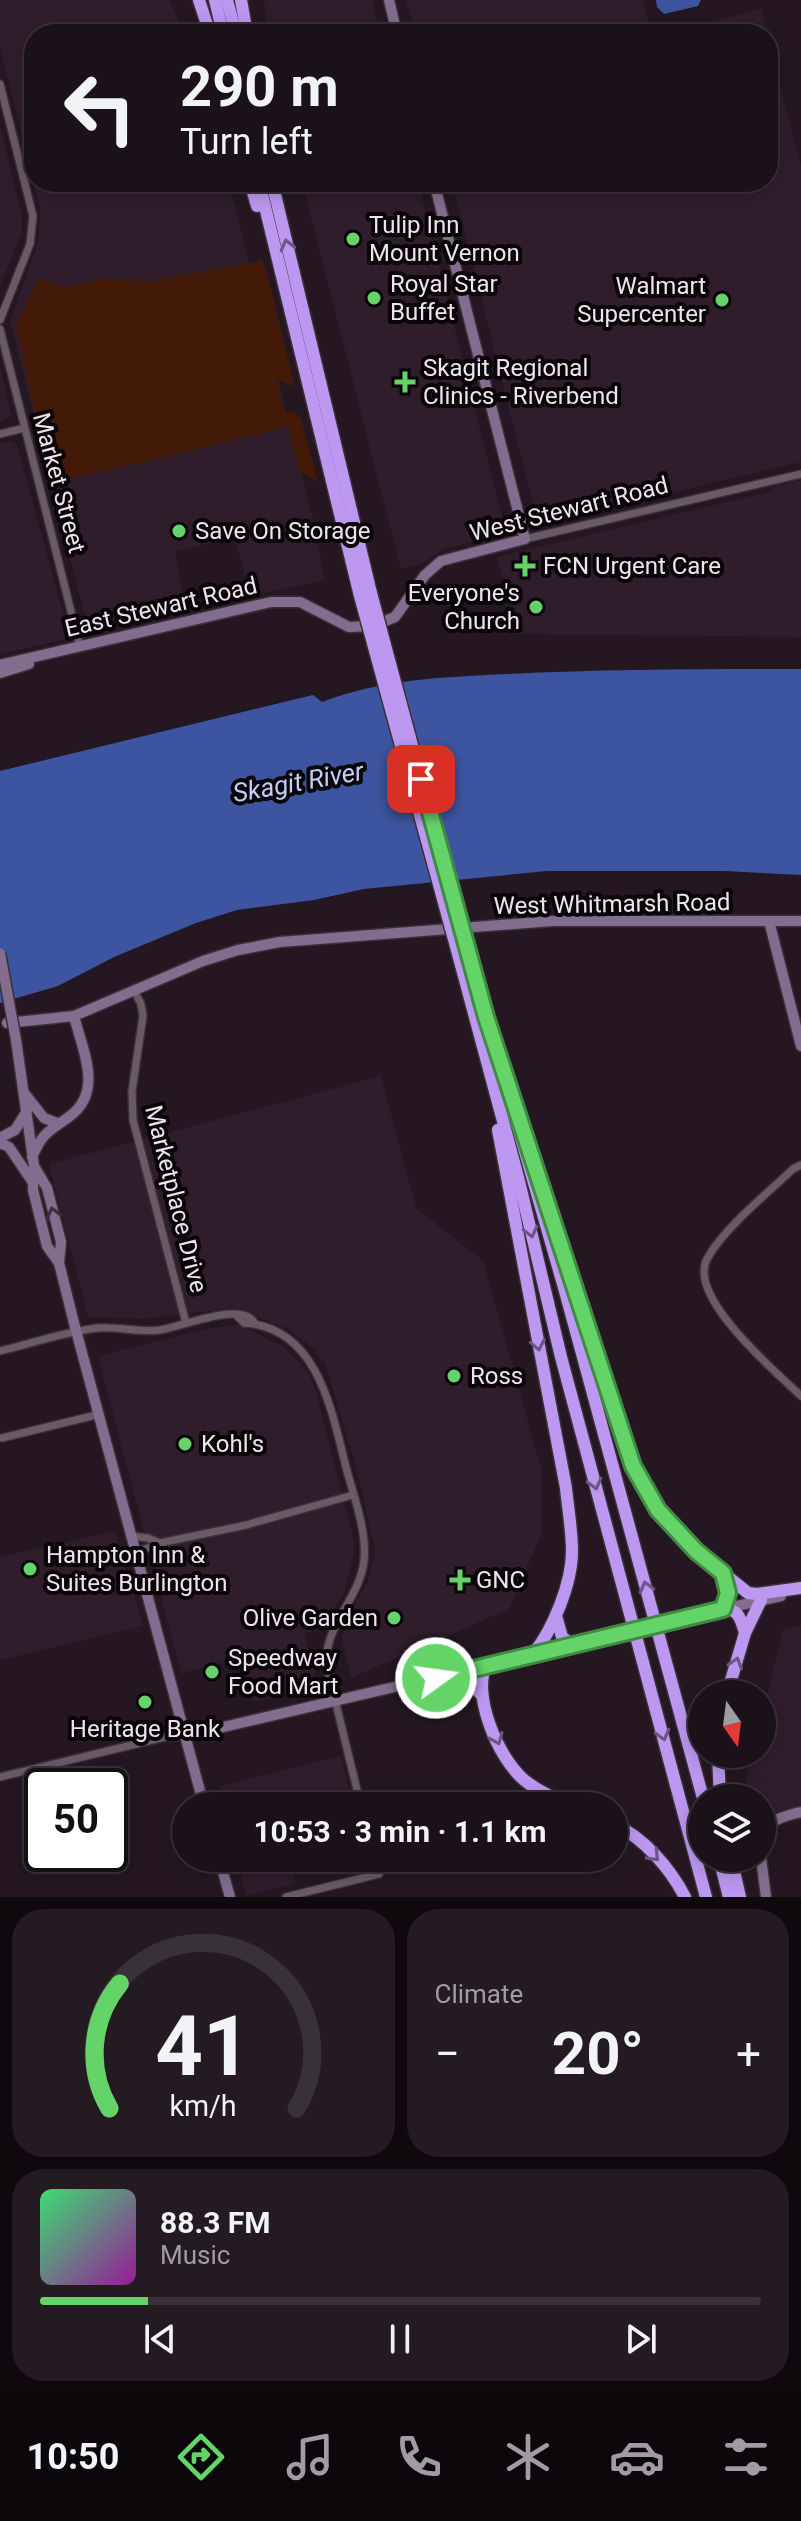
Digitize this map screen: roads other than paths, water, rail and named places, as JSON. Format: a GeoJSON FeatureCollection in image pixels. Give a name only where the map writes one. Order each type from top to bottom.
{"type":"FeatureCollection","features":[{"type":"Feature","properties":{"kind":"highway"},"geometry":{"type":"LineString","coordinates":[[199,0],[207,24]]}},
{"type":"Feature","properties":{"kind":"highway"},"geometry":{"type":"LineString","coordinates":[[215,0],[221,24]]}},
{"type":"Feature","properties":{"kind":"highway"},"geometry":{"type":"LineString","coordinates":[[227,0],[233,24]]}},
{"type":"Feature","properties":{"kind":"highway"},"geometry":{"type":"LineString","coordinates":[[241,0],[245,24]]}},
{"type":"Feature","properties":{"kind":"highway"},"geometry":{"type":"LineString","coordinates":[[253,192],[272,263],[294,325]]}},
{"type":"Feature","properties":{"kind":"highway"},"geometry":{"type":"LineString","coordinates":[[261,192],[294,325],[466,965],[490,1075],[561,1357],[706,1897]]}},
{"type":"Feature","properties":{"kind":"highway"},"geometry":{"type":"LineString","coordinates":[[274,192],[366,595]]}},
{"type":"Feature","properties":{"kind":"highway"},"geometry":{"type":"LineString","coordinates":[[466,965],[486,1017],[633,1466],[658,1510],[696,1551],[723,1573],[752,1594],[801,1590]]}},
{"type":"Feature","properties":{"kind":"highway"},"geometry":{"type":"LineString","coordinates":[[486,1017],[565,1291],[699,1784]]}},
{"type":"Feature","properties":{"kind":"highway"},"geometry":{"type":"LineString","coordinates":[[490,1075],[512,1211],[566,1488],[572,1554],[549,1634],[533,1654]]}},
{"type":"Feature","properties":{"kind":"highway"},"geometry":{"type":"LineString","coordinates":[[723,1573],[728,1593],[723,1609],[738,1614],[745,1633]]}},
{"type":"Feature","properties":{"kind":"highway"},"geometry":{"type":"LineString","coordinates":[[731,1680],[745,1633],[761,1600]]}},
{"type":"Feature","properties":{"kind":"highway"},"geometry":{"type":"LineString","coordinates":[[556,1613],[562,1637],[572,1645]]}},
{"type":"Feature","properties":{"kind":"highway"},"geometry":{"type":"LineString","coordinates":[[486,1665],[482,1675],[482,1695],[495,1736],[513,1767],[544,1792]]}},
{"type":"Feature","properties":{"kind":"highway"},"geometry":{"type":"LineString","coordinates":[[410,1684],[458,1681],[473,1686],[482,1695]]}},
{"type":"Feature","properties":{"kind":"highway"},"geometry":{"type":"LineString","coordinates":[[628,1834],[649,1849],[675,1878],[685,1897]]}},
{"type":"Feature","properties":{"kind":"highway"},"geometry":{"type":"LineString","coordinates":[[723,1872],[729,1897]]}},
{"type":"Feature","properties":{"kind":"highway"},"geometry":{"type":"LineString","coordinates":[[734,1872],[740,1897]]}},
{"type":"Feature","properties":{"kind":"street"},"geometry":{"type":"LineString","coordinates":[[389,0],[395,24]]}},
{"type":"Feature","properties":{"kind":"street"},"geometry":{"type":"LineString","coordinates":[[0,84],[24,180]]}},
{"type":"Feature","properties":{"kind":"street"},"geometry":{"type":"LineString","coordinates":[[0,320],[30,244],[33,216],[27,192]]}},
{"type":"Feature","properties":{"kind":"street"},"geometry":{"type":"LineString","coordinates":[[437,192],[525,539]]}},
{"type":"Feature","properties":{"kind":"street","name":"Market Street"},"geometry":{"type":"LineString","coordinates":[[0,329],[80,647]]}},
{"type":"Feature","properties":{"kind":"street"},"geometry":{"type":"LineString","coordinates":[[0,434],[24,428]]}},
{"type":"Feature","properties":{"kind":"street","name":"West Stewart Road"},"geometry":{"type":"LineString","coordinates":[[373,626],[395,617],[425,575],[441,561],[801,474]]}},
{"type":"Feature","properties":{"kind":"street","name":"East Stewart Road"},"geometry":{"type":"LineString","coordinates":[[0,669],[32,664],[44,656],[271,602],[300,602],[349,627],[373,626]]}},
{"type":"Feature","properties":{"kind":"street","name":"West Whitmarsh Road"},"geometry":{"type":"LineString","coordinates":[[4,1023],[74,1016],[238,950],[280,942],[552,921],[801,921]]}},
{"type":"Feature","properties":{"kind":"street"},"geometry":{"type":"LineString","coordinates":[[769,921],[801,1046]]}},
{"type":"Feature","properties":{"kind":"street"},"geometry":{"type":"LineString","coordinates":[[0,953],[27,1111],[33,1183],[47,1246],[59,1263]]}},
{"type":"Feature","properties":{"kind":"street","name":"Marketplace Drive"},"geometry":{"type":"LineString","coordinates":[[134,990],[143,1016],[132,1091],[133,1120],[186,1323]]}},
{"type":"Feature","properties":{"kind":"street"},"geometry":{"type":"LineString","coordinates":[[74,1016],[89,1070],[89,1088],[79,1108],[57,1123],[39,1141],[33,1162],[47,1188],[61,1242],[59,1263],[200,1792]]}},
{"type":"Feature","properties":{"kind":"street"},"geometry":{"type":"LineString","coordinates":[[24,1092],[44,1118],[57,1123]]}},
{"type":"Feature","properties":{"kind":"street"},"geometry":{"type":"LineString","coordinates":[[27,1111],[15,1130],[0,1141],[9,1147],[33,1183]]}},
{"type":"Feature","properties":{"kind":"street"},"geometry":{"type":"LineString","coordinates":[[801,1165],[793,1169],[718,1242],[706,1261],[703,1276],[716,1304],[748,1344],[801,1396]]}},
{"type":"Feature","properties":{"kind":"street"},"geometry":{"type":"LineString","coordinates":[[0,1351],[100,1328],[158,1331],[223,1315],[243,1314],[286,1337],[313,1366],[332,1411],[365,1550],[360,1579],[326,1646],[326,1663],[358,1792]]}},
{"type":"Feature","properties":{"kind":"street"},"geometry":{"type":"LineString","coordinates":[[2,1438],[100,1414]]}},
{"type":"Feature","properties":{"kind":"street"},"geometry":{"type":"LineString","coordinates":[[135,1553],[160,1543],[246,1525],[353,1495]]}},
{"type":"Feature","properties":{"kind":"street"},"geometry":{"type":"LineString","coordinates":[[131,1536],[160,1543]]}},
{"type":"Feature","properties":{"kind":"street"},"geometry":{"type":"LineString","coordinates":[[0,1777],[165,1737],[185,1736],[336,1702],[801,1590]]}},
{"type":"Feature","properties":{"kind":"street"},"geometry":{"type":"LineString","coordinates":[[776,1820],[801,1812]]}},
{"type":"Feature","properties":{"kind":"street"},"geometry":{"type":"LineString","coordinates":[[223,1872],[230,1897]]}},
{"type":"Feature","properties":{"kind":"street"},"geometry":{"type":"LineString","coordinates":[[286,1897],[378,1872]]}},
{"type":"Feature","properties":{"kind":"street"},"geometry":{"type":"LineString","coordinates":[[763,1872],[766,1897]]}},
{"type":"Feature","properties":{"kind":"water"},"geometry":{"type":"Polygon","coordinates":[[[656,0],[701,0],[698,6],[664,14],[657,7],[656,0]]]}},
{"type":"Feature","properties":{"kind":"water","name":"Skagit River"},"geometry":{"type":"Polygon","coordinates":[[[801,669],[801,875],[724,871],[547,871],[364,889],[314,900],[237,910],[196,923],[114,957],[58,986],[0,1003],[0,771],[313,695],[322,702],[368,688],[414,680],[581,671],[801,669]]]}},
{"type":"Feature","properties":{"kind":"place","name":"Tulip Inn Mount Vernon"},"geometry":{"type":"Point","coordinates":[353,239]}},
{"type":"Feature","properties":{"kind":"place","name":"Royal Star Buffet"},"geometry":{"type":"Point","coordinates":[374,298]}},
{"type":"Feature","properties":{"kind":"place","name":"Walmart Supercenter"},"geometry":{"type":"Point","coordinates":[722,300]}},
{"type":"Feature","properties":{"kind":"place","name":"Skagit Regional Clinics - Riverbend"},"geometry":{"type":"Point","coordinates":[405,382]}},
{"type":"Feature","properties":{"kind":"place","name":"Save On Storage"},"geometry":{"type":"Point","coordinates":[179,531]}},
{"type":"Feature","properties":{"kind":"place","name":"FCN Urgent Care"},"geometry":{"type":"Point","coordinates":[525,566]}},
{"type":"Feature","properties":{"kind":"place","name":"Everyone's Church"},"geometry":{"type":"Point","coordinates":[536,607]}},
{"type":"Feature","properties":{"kind":"place","name":"Ross"},"geometry":{"type":"Point","coordinates":[454,1376]}},
{"type":"Feature","properties":{"kind":"place","name":"Kohl's"},"geometry":{"type":"Point","coordinates":[185,1444]}},
{"type":"Feature","properties":{"kind":"place","name":"Hampton Inn & Suites Burlington"},"geometry":{"type":"Point","coordinates":[30,1569]}},
{"type":"Feature","properties":{"kind":"place","name":"GNC"},"geometry":{"type":"Point","coordinates":[460,1580]}},
{"type":"Feature","properties":{"kind":"place","name":"Olive Garden"},"geometry":{"type":"Point","coordinates":[394,1618]}},
{"type":"Feature","properties":{"kind":"place","name":"Speedway Food Mart"},"geometry":{"type":"Point","coordinates":[212,1672]}},
{"type":"Feature","properties":{"kind":"place","name":"Heritage Bank"},"geometry":{"type":"Point","coordinates":[145,1702]}}]}
